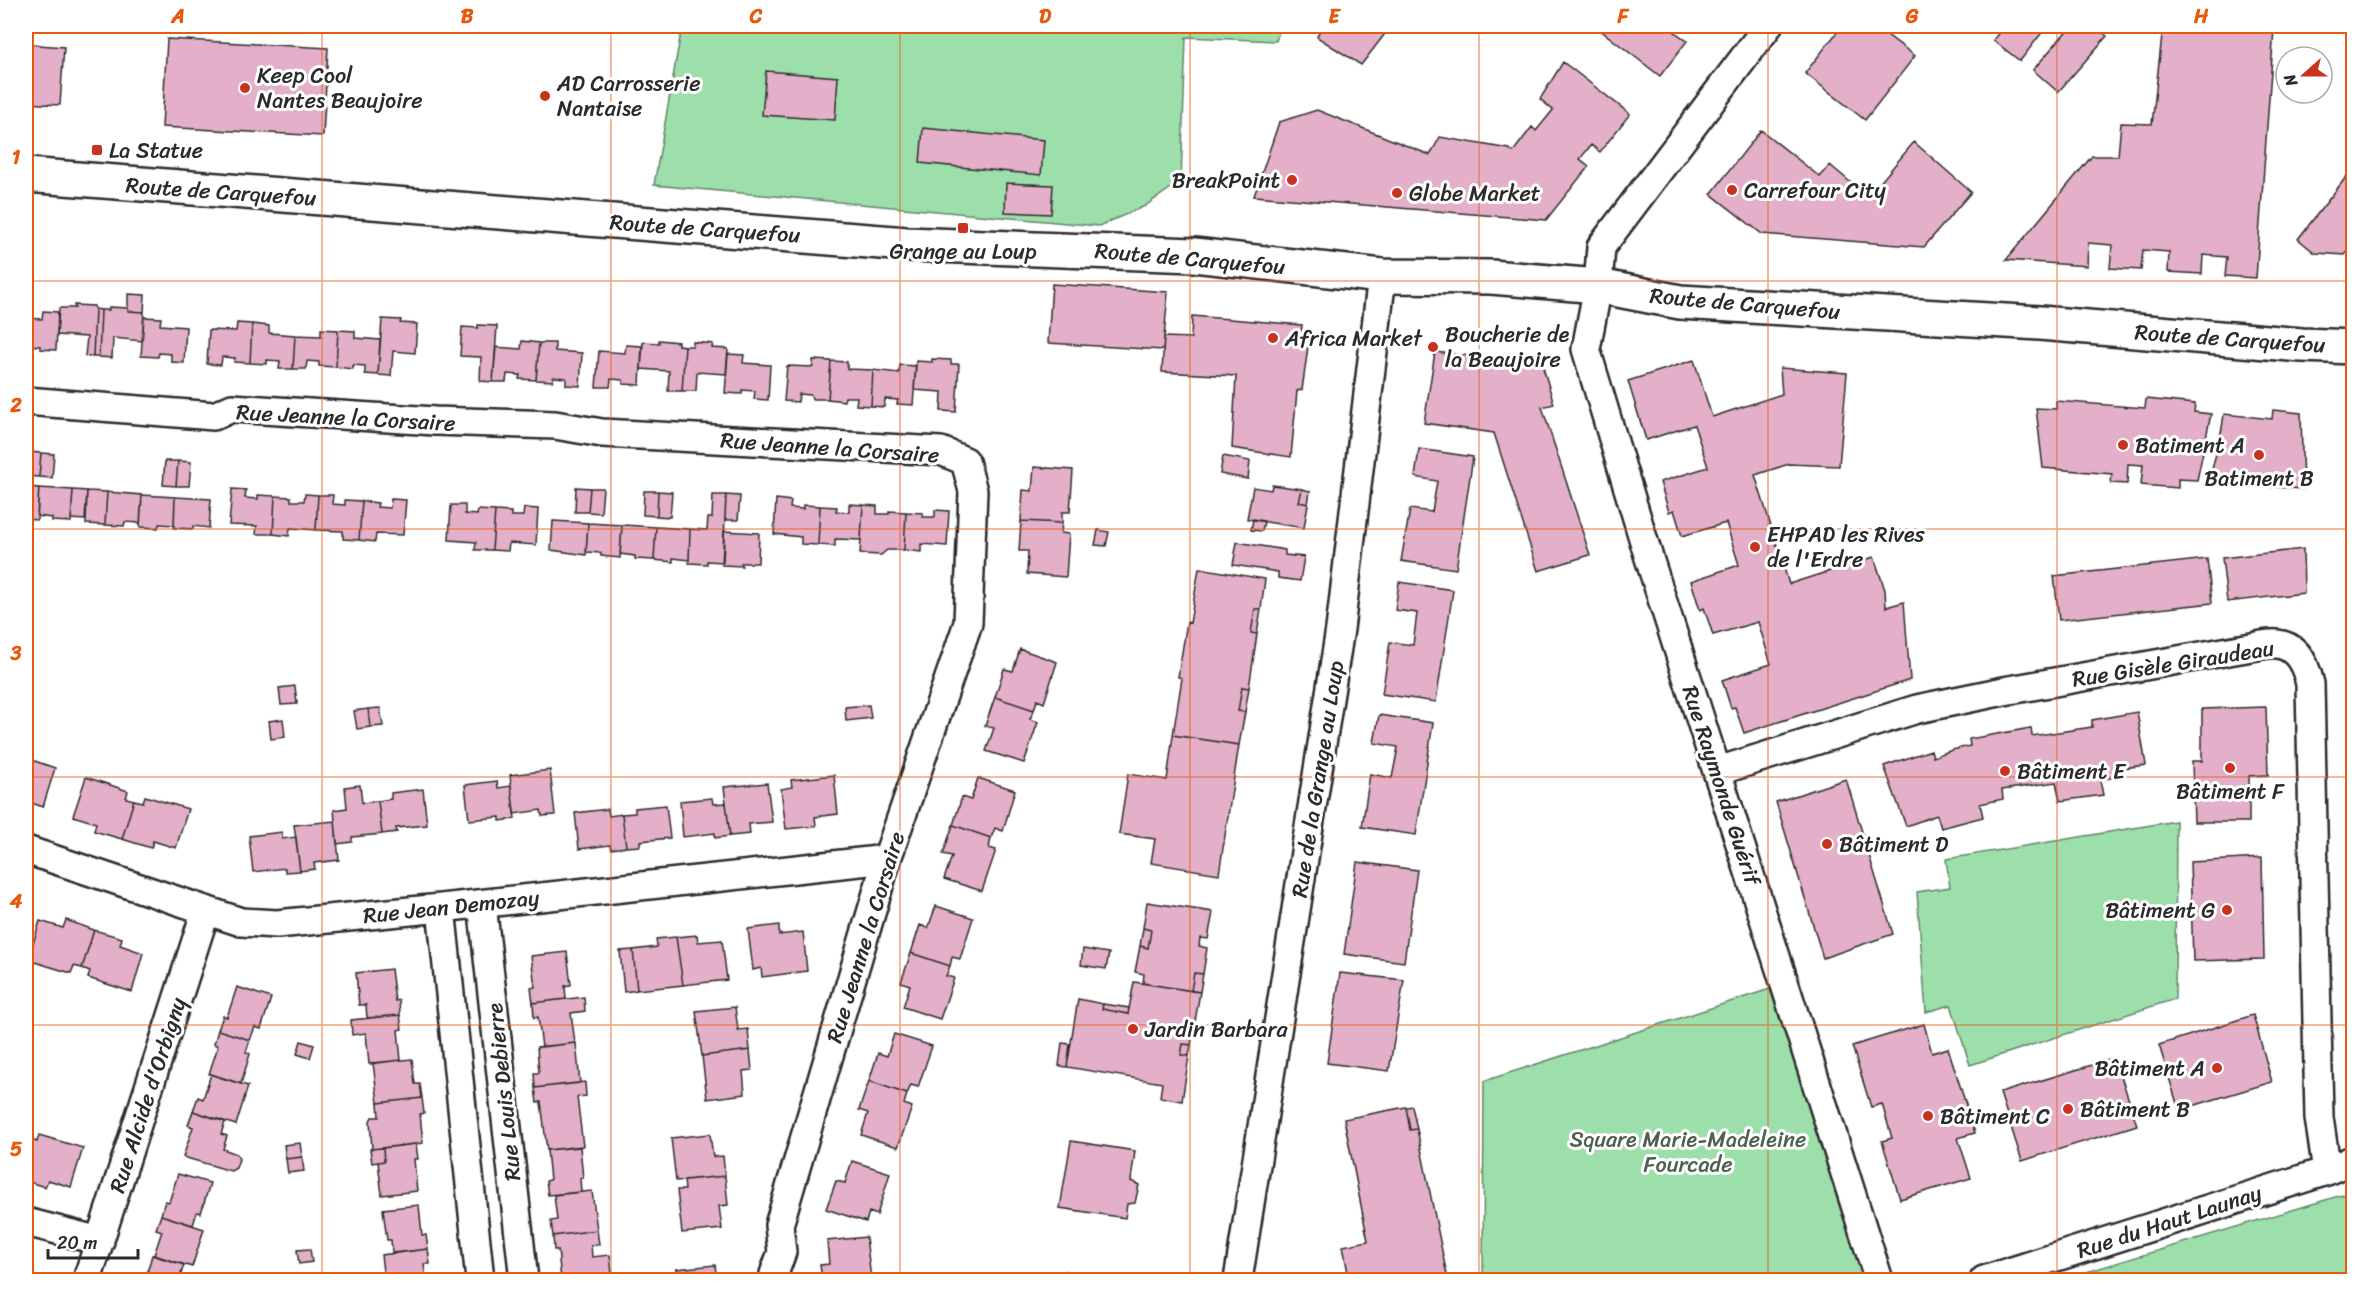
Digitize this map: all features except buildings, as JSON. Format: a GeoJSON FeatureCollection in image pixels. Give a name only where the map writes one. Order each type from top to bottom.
{"type":"FeatureCollection","features":[{"type":"Feature","properties":{"kind":"main road","name":"Route de Carquefou"},"geometry":{"type":"LineString","coordinates":[[26,175],[907,244],[1194,255],[1382,276],[1491,277],[1598,286],[1680,302],[2040,323],[2302,345],[2354,347]]}},
{"type":"Feature","properties":{"kind":"street","name":"Rue Raymonde Guérif"},"geometry":{"type":"LineString","coordinates":[[1768,26],[1601,247],[1598,286],[1586,349],[1649,558],[1879,1281]]}},
{"type":"Feature","properties":{"kind":"street","name":"Rue de la Grange au Loup"},"geometry":{"type":"LineString","coordinates":[[1238,1281],[1340,629],[1382,276]]}},
{"type":"Feature","properties":{"kind":"street","name":"Rue Jeanne la Corsaire"},"geometry":{"type":"LineString","coordinates":[[26,401],[214,416],[232,408],[435,421],[555,424],[602,433],[941,451],[965,461],[973,491],[968,623],[887,859],[779,1225],[782,1252],[774,1274],[774,1281]]}},
{"type":"Feature","properties":{"kind":"street","name":"Rue Gisèle Giraudeau"},"geometry":{"type":"LineString","coordinates":[[1718,771],[1917,709],[2004,691],[2257,646],[2278,644],[2296,653],[2306,665],[2310,684],[2319,1118],[2327,1171]]}},
{"type":"Feature","properties":{"kind":"street","name":"Rue Jean Demozay"},"geometry":{"type":"LineString","coordinates":[[26,850],[241,922],[277,924],[887,859]]}},
{"type":"Feature","properties":{"kind":"street","name":"Rue Louis Debierre"},"geometry":{"type":"LineString","coordinates":[[482,903],[524,1281]]}},
{"type":"Feature","properties":{"kind":"street","name":"Rue Louis Debierre"},"geometry":{"type":"LineString","coordinates":[[441,908],[480,1281]]}},
{"type":"Feature","properties":{"kind":"street","name":"Rue Alcide d'Orbigny"},"geometry":{"type":"LineString","coordinates":[[87,1281],[206,910]]}},
{"type":"Feature","properties":{"kind":"street","name":"Rue du Haut Launay"},"geometry":{"type":"LineString","coordinates":[[1984,1281],[2327,1171],[2354,1159]]}},
{"type":"Feature","properties":{"kind":"street"},"geometry":{"type":"LineString","coordinates":[[26,1222],[100,1241]]}},
{"type":"Feature","properties":{"kind":"green space"},"geometry":{"type":"Polygon","coordinates":[[[682,26],[1281,26],[1276,41],[1186,37],[1181,181],[1145,206],[1099,226],[654,185],[682,26]]]}},
{"type":"Feature","properties":{"kind":"green space"},"geometry":{"type":"Polygon","coordinates":[[[2176,821],[2175,999],[1970,1065],[1951,1005],[1926,1012],[1917,892],[1950,887],[1946,859],[2176,821]]]}},
{"type":"Feature","properties":{"kind":"green space","name":"Square Marie-Madeleine Fourcade"},"geometry":{"type":"Polygon","coordinates":[[[1770,989],[1867,1280],[1483,1280],[1484,1081],[1770,989]]]}},
{"type":"Feature","properties":{"kind":"green space"},"geometry":{"type":"Polygon","coordinates":[[[2352,1192],[2354,1201],[2353,1280],[2060,1280],[2352,1192]]]}},
{"type":"Feature","properties":{"kind":"place","name":"Keep Cool Nantes Beaujoire"},"geometry":{"type":"Point","coordinates":[245,88]}},
{"type":"Feature","properties":{"kind":"place","name":"AD Carrosserie Nantaise"},"geometry":{"type":"Point","coordinates":[545,96]}},
{"type":"Feature","properties":{"kind":"place","name":"La Statue"},"geometry":{"type":"Point","coordinates":[97,150]}},
{"type":"Feature","properties":{"kind":"place","name":"BreakPoint"},"geometry":{"type":"Point","coordinates":[1292,180]}},
{"type":"Feature","properties":{"kind":"place","name":"Carrefour City"},"geometry":{"type":"Point","coordinates":[1732,190]}},
{"type":"Feature","properties":{"kind":"place","name":"Globe Market"},"geometry":{"type":"Point","coordinates":[1397,193]}},
{"type":"Feature","properties":{"kind":"place","name":"Grange au Loup"},"geometry":{"type":"Point","coordinates":[963,228]}},
{"type":"Feature","properties":{"kind":"place","name":"Africa Market"},"geometry":{"type":"Point","coordinates":[1273,338]}},
{"type":"Feature","properties":{"kind":"place","name":"Boucherie de la Beaujoire"},"geometry":{"type":"Point","coordinates":[1433,347]}},
{"type":"Feature","properties":{"kind":"place","name":"Batiment A"},"geometry":{"type":"Point","coordinates":[2123,445]}},
{"type":"Feature","properties":{"kind":"place","name":"Batiment B"},"geometry":{"type":"Point","coordinates":[2259,455]}},
{"type":"Feature","properties":{"kind":"place","name":"EHPAD les Rives de l'Erdre"},"geometry":{"type":"Point","coordinates":[1755,547]}},
{"type":"Feature","properties":{"kind":"place","name":"Bâtiment F"},"geometry":{"type":"Point","coordinates":[2230,768]}},
{"type":"Feature","properties":{"kind":"place","name":"Bâtiment E"},"geometry":{"type":"Point","coordinates":[2005,771]}},
{"type":"Feature","properties":{"kind":"place","name":"Bâtiment D"},"geometry":{"type":"Point","coordinates":[1827,844]}},
{"type":"Feature","properties":{"kind":"place","name":"Bâtiment G"},"geometry":{"type":"Point","coordinates":[2227,910]}},
{"type":"Feature","properties":{"kind":"place","name":"Jardin Barbara"},"geometry":{"type":"Point","coordinates":[1133,1029]}},
{"type":"Feature","properties":{"kind":"place","name":"Bâtiment A"},"geometry":{"type":"Point","coordinates":[2217,1068]}},
{"type":"Feature","properties":{"kind":"place","name":"Bâtiment B"},"geometry":{"type":"Point","coordinates":[2068,1109]}},
{"type":"Feature","properties":{"kind":"place","name":"Bâtiment C"},"geometry":{"type":"Point","coordinates":[1928,1116]}}]}
